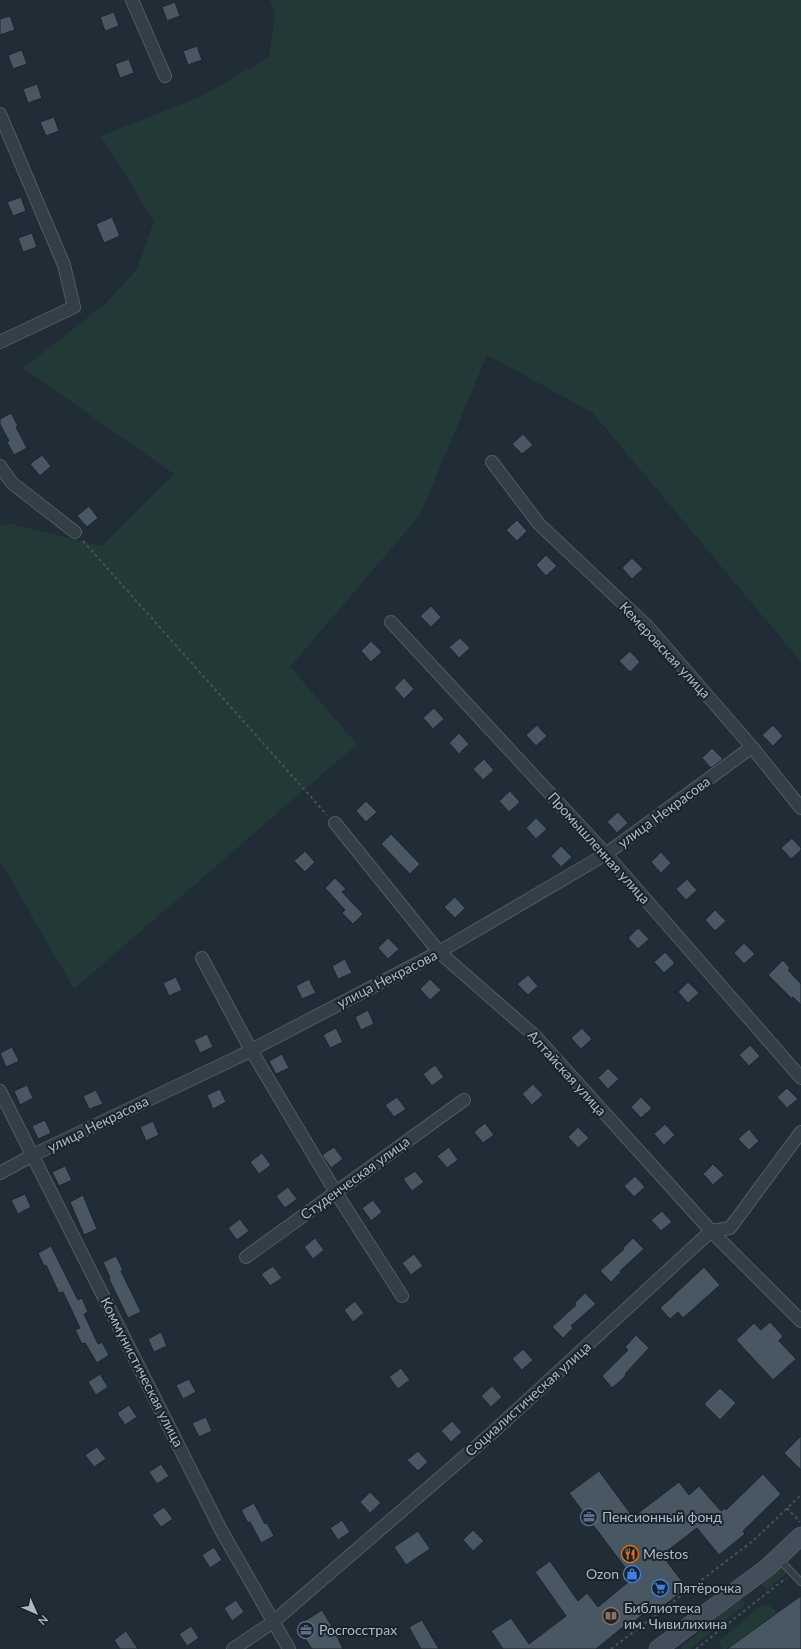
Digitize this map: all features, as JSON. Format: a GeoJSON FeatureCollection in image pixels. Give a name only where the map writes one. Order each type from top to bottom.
{"type":"FeatureCollection","features":[{"type":"Feature","properties":{"kind":"main road"},"geometry":{"type":"LineString","coordinates":[[658,1649],[747,1583],[801,1536]]}},
{"type":"Feature","properties":{"kind":"street"},"geometry":{"type":"LineString","coordinates":[[132,0],[165,76]]}},
{"type":"Feature","properties":{"kind":"street"},"geometry":{"type":"LineString","coordinates":[[0,114],[64,265],[74,307],[0,342]]}},
{"type":"Feature","properties":{"kind":"street","name":"Кемеровская улица"},"geometry":{"type":"LineString","coordinates":[[492,462],[539,524],[648,627],[752,747],[801,808]]}},
{"type":"Feature","properties":{"kind":"street"},"geometry":{"type":"LineString","coordinates":[[0,466],[12,483],[75,532]]}},
{"type":"Feature","properties":{"kind":"street","name":"Промышленная улица"},"geometry":{"type":"LineString","coordinates":[[391,622],[606,854],[801,1078]]}},
{"type":"Feature","properties":{"kind":"street","name":"улица Некрасова"},"geometry":{"type":"LineString","coordinates":[[0,1173],[251,1050],[440,952],[606,854],[752,747]]}},
{"type":"Feature","properties":{"kind":"street","name":"Алтайская улица"},"geometry":{"type":"LineString","coordinates":[[335,824],[440,952],[535,1036],[711,1231],[801,1321]]}},
{"type":"Feature","properties":{"kind":"street"},"geometry":{"type":"LineString","coordinates":[[202,958],[251,1050],[335,1191],[402,1296]]}},
{"type":"Feature","properties":{"kind":"street","name":"Коммунистическая улица"},"geometry":{"type":"LineString","coordinates":[[0,1091],[221,1530],[289,1649]]}},
{"type":"Feature","properties":{"kind":"street","name":"Студенческая улица"},"geometry":{"type":"LineString","coordinates":[[246,1257],[335,1191],[464,1100]]}},
{"type":"Feature","properties":{"kind":"street"},"geometry":{"type":"LineString","coordinates":[[711,1231],[730,1228],[801,1132]]}},
{"type":"Feature","properties":{"kind":"street","name":"Социалистическая улица"},"geometry":{"type":"LineString","coordinates":[[233,1649],[273,1622],[493,1432],[711,1231]]}},
{"type":"Feature","properties":{"kind":"lane"},"geometry":{"type":"LineString","coordinates":[[777,1558],[801,1582]]}},
{"type":"Feature","properties":{"kind":"path"},"geometry":{"type":"LineString","coordinates":[[75,532],[335,824]]}},
{"type":"Feature","properties":{"kind":"path"},"geometry":{"type":"LineString","coordinates":[[611,1649],[754,1540],[801,1495]]}},
{"type":"Feature","properties":{"kind":"path"},"geometry":{"type":"LineString","coordinates":[[787,1508],[801,1523]]}},
{"type":"Feature","properties":{"kind":"path"},"geometry":{"type":"LineString","coordinates":[[696,1649],[792,1573]]}},
{"type":"Feature","properties":{"kind":"green space"},"geometry":{"type":"Polygon","coordinates":[[[270,0],[801,0],[801,662],[593,413],[487,355],[420,515],[290,667],[357,744],[74,989],[0,861],[0,525],[11,524],[102,546],[174,474],[23,368],[105,304],[137,269],[154,221],[101,136],[202,96],[269,57],[275,16],[270,0]]]}},
{"type":"Feature","properties":{"kind":"green space"},"geometry":{"type":"Polygon","coordinates":[[[782,1566],[787,1573],[767,1590],[761,1584],[782,1566]]]}},
{"type":"Feature","properties":{"kind":"green space"},"geometry":{"type":"Polygon","coordinates":[[[740,1598],[745,1604],[690,1649],[682,1649],[681,1647],[740,1598]]]}},
{"type":"Feature","properties":{"kind":"green space"},"geometry":{"type":"Polygon","coordinates":[[[763,1604],[769,1605],[777,1613],[727,1649],[723,1649],[718,1642],[763,1604]]]}},
{"type":"Feature","properties":{"kind":"building"},"geometry":{"type":"Polygon","coordinates":[[[175,2],[180,16],[167,21],[162,7],[175,2]]]}},
{"type":"Feature","properties":{"kind":"building"},"geometry":{"type":"Polygon","coordinates":[[[114,12],[119,26],[105,31],[100,17],[114,12]]]}},
{"type":"Feature","properties":{"kind":"building"},"geometry":{"type":"Polygon","coordinates":[[[10,16],[15,30],[0,35],[0,19],[10,16]]]}},
{"type":"Feature","properties":{"kind":"building"},"geometry":{"type":"Polygon","coordinates":[[[197,46],[202,60],[188,65],[183,51],[197,46]]]}},
{"type":"Feature","properties":{"kind":"building"},"geometry":{"type":"Polygon","coordinates":[[[22,50],[27,64],[13,69],[8,55],[22,50]]]}},
{"type":"Feature","properties":{"kind":"building"},"geometry":{"type":"Polygon","coordinates":[[[129,59],[134,73],[120,78],[115,64],[129,59]]]}},
{"type":"Feature","properties":{"kind":"building"},"geometry":{"type":"Polygon","coordinates":[[[37,84],[42,98],[28,103],[23,89],[37,84]]]}},
{"type":"Feature","properties":{"kind":"building"},"geometry":{"type":"Polygon","coordinates":[[[54,117],[59,131],[46,136],[40,122],[54,117]]]}},
{"type":"Feature","properties":{"kind":"building"},"geometry":{"type":"Polygon","coordinates":[[[21,197],[26,211],[13,216],[7,202],[21,197]]]}},
{"type":"Feature","properties":{"kind":"building"},"geometry":{"type":"Polygon","coordinates":[[[112,217],[120,236],[104,243],[96,224],[112,217]]]}},
{"type":"Feature","properties":{"kind":"building"},"geometry":{"type":"Polygon","coordinates":[[[32,233],[37,247],[23,252],[18,238],[32,233]]]}},
{"type":"Feature","properties":{"kind":"building"},"geometry":{"type":"Polygon","coordinates":[[[11,413],[18,426],[16,427],[27,448],[14,455],[7,442],[9,441],[0,424],[0,419],[11,413]]]}},
{"type":"Feature","properties":{"kind":"building"},"geometry":{"type":"Polygon","coordinates":[[[523,434],[533,445],[522,454],[512,444],[523,434]]]}},
{"type":"Feature","properties":{"kind":"building"},"geometry":{"type":"Polygon","coordinates":[[[42,455],[51,466],[40,476],[30,464],[42,455]]]}},
{"type":"Feature","properties":{"kind":"building"},"geometry":{"type":"Polygon","coordinates":[[[89,506],[98,518],[87,527],[77,516],[89,506]]]}},
{"type":"Feature","properties":{"kind":"building"},"geometry":{"type":"Polygon","coordinates":[[[517,520],[527,531],[517,541],[506,530],[517,520]]]}},
{"type":"Feature","properties":{"kind":"building"},"geometry":{"type":"Polygon","coordinates":[[[546,555],[557,566],[546,576],[536,565],[546,555]]]}},
{"type":"Feature","properties":{"kind":"building"},"geometry":{"type":"Polygon","coordinates":[[[632,558],[643,569],[632,579],[622,568],[632,558]]]}},
{"type":"Feature","properties":{"kind":"building"},"geometry":{"type":"Polygon","coordinates":[[[431,606],[441,617],[431,627],[420,616],[431,606]]]}},
{"type":"Feature","properties":{"kind":"building"},"geometry":{"type":"Polygon","coordinates":[[[460,638],[470,648],[459,658],[449,647],[460,638]]]}},
{"type":"Feature","properties":{"kind":"building"},"geometry":{"type":"Polygon","coordinates":[[[371,641],[382,652],[371,662],[361,651],[371,641]]]}},
{"type":"Feature","properties":{"kind":"building"},"geometry":{"type":"Polygon","coordinates":[[[630,651],[640,662],[630,672],[619,661],[630,651]]]}},
{"type":"Feature","properties":{"kind":"building"},"geometry":{"type":"Polygon","coordinates":[[[404,678],[414,689],[404,699],[394,688],[404,678]]]}},
{"type":"Feature","properties":{"kind":"building"},"geometry":{"type":"Polygon","coordinates":[[[434,708],[444,719],[433,729],[423,718],[434,708]]]}},
{"type":"Feature","properties":{"kind":"building"},"geometry":{"type":"Polygon","coordinates":[[[537,725],[547,736],[536,746],[526,735],[537,725]]]}},
{"type":"Feature","properties":{"kind":"building"},"geometry":{"type":"Polygon","coordinates":[[[773,725],[783,736],[773,746],[762,735],[773,725]]]}},
{"type":"Feature","properties":{"kind":"building"},"geometry":{"type":"Polygon","coordinates":[[[459,733],[469,744],[459,754],[449,743],[459,733]]]}},
{"type":"Feature","properties":{"kind":"building"},"geometry":{"type":"Polygon","coordinates":[[[712,748],[723,759],[711,768],[702,758],[712,748]]]}},
{"type":"Feature","properties":{"kind":"building"},"geometry":{"type":"Polygon","coordinates":[[[484,759],[494,770],[483,780],[473,769],[484,759]]]}},
{"type":"Feature","properties":{"kind":"building"},"geometry":{"type":"Polygon","coordinates":[[[510,791],[520,802],[509,812],[499,801],[510,791]]]}},
{"type":"Feature","properties":{"kind":"building"},"geometry":{"type":"Polygon","coordinates":[[[366,801],[377,812],[366,822],[356,811],[366,801]]]}},
{"type":"Feature","properties":{"kind":"building"},"geometry":{"type":"Polygon","coordinates":[[[618,812],[628,823],[617,833],[607,822],[618,812]]]}},
{"type":"Feature","properties":{"kind":"building"},"geometry":{"type":"Polygon","coordinates":[[[536,818],[547,829],[536,839],[526,828],[536,818]]]}},
{"type":"Feature","properties":{"kind":"building"},"geometry":{"type":"Polygon","coordinates":[[[391,834],[420,864],[410,874],[381,844],[391,834]]]}},
{"type":"Feature","properties":{"kind":"building"},"geometry":{"type":"Polygon","coordinates":[[[792,838],[801,850],[791,859],[781,848],[792,838]]]}},
{"type":"Feature","properties":{"kind":"building"},"geometry":{"type":"Polygon","coordinates":[[[561,846],[572,857],[561,867],[551,856],[561,846]]]}},
{"type":"Feature","properties":{"kind":"building"},"geometry":{"type":"Polygon","coordinates":[[[305,851],[315,862],[305,872],[294,861],[305,851]]]}},
{"type":"Feature","properties":{"kind":"building"},"geometry":{"type":"Polygon","coordinates":[[[661,852],[671,863],[661,873],[651,862],[661,852]]]}},
{"type":"Feature","properties":{"kind":"building"},"geometry":{"type":"Polygon","coordinates":[[[335,878],[346,889],[342,892],[363,914],[353,924],[342,913],[345,910],[325,888],[335,878]]]}},
{"type":"Feature","properties":{"kind":"building"},"geometry":{"type":"Polygon","coordinates":[[[687,879],[697,890],[686,900],[676,889],[687,879]]]}},
{"type":"Feature","properties":{"kind":"building"},"geometry":{"type":"Polygon","coordinates":[[[455,897],[465,908],[455,918],[444,907],[455,897]]]}},
{"type":"Feature","properties":{"kind":"building"},"geometry":{"type":"Polygon","coordinates":[[[715,910],[726,921],[715,931],[705,920],[715,910]]]}},
{"type":"Feature","properties":{"kind":"building"},"geometry":{"type":"Polygon","coordinates":[[[638,928],[649,939],[638,949],[628,938],[638,928]]]}},
{"type":"Feature","properties":{"kind":"building"},"geometry":{"type":"Polygon","coordinates":[[[388,938],[399,949],[388,959],[378,948],[388,938]]]}},
{"type":"Feature","properties":{"kind":"building"},"geometry":{"type":"Polygon","coordinates":[[[744,943],[755,954],[744,964],[734,953],[744,943]]]}},
{"type":"Feature","properties":{"kind":"building"},"geometry":{"type":"Polygon","coordinates":[[[665,952],[675,963],[664,973],[654,962],[665,952]]]}},
{"type":"Feature","properties":{"kind":"building"},"geometry":{"type":"Polygon","coordinates":[[[345,959],[352,973],[338,979],[332,966],[345,959]]]}},
{"type":"Feature","properties":{"kind":"building"},"geometry":{"type":"Polygon","coordinates":[[[783,960],[790,968],[788,970],[801,984],[801,1005],[793,997],[792,999],[768,975],[783,960]]]}},
{"type":"Feature","properties":{"kind":"building"},"geometry":{"type":"Polygon","coordinates":[[[528,975],[538,986],[528,995],[517,984],[528,975]]]}},
{"type":"Feature","properties":{"kind":"building"},"geometry":{"type":"Polygon","coordinates":[[[176,977],[182,990],[169,996],[163,983],[176,977]]]}},
{"type":"Feature","properties":{"kind":"building"},"geometry":{"type":"Polygon","coordinates":[[[309,979],[316,993],[302,999],[296,986],[309,979]]]}},
{"type":"Feature","properties":{"kind":"building"},"geometry":{"type":"Polygon","coordinates":[[[430,979],[441,990],[430,1000],[420,989],[430,979]]]}},
{"type":"Feature","properties":{"kind":"building"},"geometry":{"type":"Polygon","coordinates":[[[688,982],[699,993],[688,1003],[678,992],[688,982]]]}},
{"type":"Feature","properties":{"kind":"building"},"geometry":{"type":"Polygon","coordinates":[[[368,1010],[374,1024],[361,1030],[355,1017],[368,1010]]]}},
{"type":"Feature","properties":{"kind":"building"},"geometry":{"type":"Polygon","coordinates":[[[336,1028],[343,1042],[330,1048],[323,1035],[336,1028]]]}},
{"type":"Feature","properties":{"kind":"building"},"geometry":{"type":"Polygon","coordinates":[[[582,1028],[592,1039],[581,1049],[571,1038],[582,1028]]]}},
{"type":"Feature","properties":{"kind":"building"},"geometry":{"type":"Polygon","coordinates":[[[207,1034],[213,1047],[200,1053],[194,1040],[207,1034]]]}},
{"type":"Feature","properties":{"kind":"building"},"geometry":{"type":"Polygon","coordinates":[[[750,1045],[760,1056],[749,1066],[739,1055],[750,1045]]]}},
{"type":"Feature","properties":{"kind":"building"},"geometry":{"type":"Polygon","coordinates":[[[12,1047],[19,1061],[6,1067],[0,1053],[12,1047]]]}},
{"type":"Feature","properties":{"kind":"building"},"geometry":{"type":"Polygon","coordinates":[[[282,1054],[289,1068],[276,1074],[269,1061],[282,1054]]]}},
{"type":"Feature","properties":{"kind":"building"},"geometry":{"type":"Polygon","coordinates":[[[435,1065],[444,1077],[432,1086],[423,1074],[435,1065]]]}},
{"type":"Feature","properties":{"kind":"building"},"geometry":{"type":"Polygon","coordinates":[[[608,1068],[619,1079],[608,1089],[598,1078],[608,1068]]]}},
{"type":"Feature","properties":{"kind":"building"},"geometry":{"type":"Polygon","coordinates":[[[533,1084],[543,1095],[532,1105],[522,1094],[533,1084]]]}},
{"type":"Feature","properties":{"kind":"building"},"geometry":{"type":"Polygon","coordinates":[[[27,1085],[33,1098],[20,1105],[14,1091],[27,1085]]]}},
{"type":"Feature","properties":{"kind":"building"},"geometry":{"type":"Polygon","coordinates":[[[787,1088],[798,1099],[787,1108],[777,1097],[787,1088]]]}},
{"type":"Feature","properties":{"kind":"building"},"geometry":{"type":"Polygon","coordinates":[[[220,1089],[226,1102],[213,1109],[207,1095],[220,1089]]]}},
{"type":"Feature","properties":{"kind":"building"},"geometry":{"type":"Polygon","coordinates":[[[96,1090],[103,1104],[89,1109],[83,1096],[96,1090]]]}},
{"type":"Feature","properties":{"kind":"building"},"geometry":{"type":"Polygon","coordinates":[[[397,1097],[406,1109],[394,1117],[385,1105],[397,1097]]]}},
{"type":"Feature","properties":{"kind":"building"},"geometry":{"type":"Polygon","coordinates":[[[641,1097],[652,1108],[641,1118],[631,1107],[641,1097]]]}},
{"type":"Feature","properties":{"kind":"building"},"geometry":{"type":"Polygon","coordinates":[[[45,1120],[51,1133],[38,1139],[32,1126],[45,1120]]]}},
{"type":"Feature","properties":{"kind":"building"},"geometry":{"type":"Polygon","coordinates":[[[153,1121],[159,1135],[146,1141],[140,1127],[153,1121]]]}},
{"type":"Feature","properties":{"kind":"building"},"geometry":{"type":"Polygon","coordinates":[[[485,1123],[494,1135],[483,1143],[474,1132],[485,1123]]]}},
{"type":"Feature","properties":{"kind":"building"},"geometry":{"type":"Polygon","coordinates":[[[665,1124],[675,1135],[664,1145],[654,1134],[665,1124]]]}},
{"type":"Feature","properties":{"kind":"building"},"geometry":{"type":"Polygon","coordinates":[[[578,1127],[589,1138],[578,1148],[568,1137],[578,1127]]]}},
{"type":"Feature","properties":{"kind":"building"},"geometry":{"type":"Polygon","coordinates":[[[749,1129],[759,1141],[749,1150],[738,1139],[749,1129]]]}},
{"type":"Feature","properties":{"kind":"building"},"geometry":{"type":"Polygon","coordinates":[[[334,1147],[343,1159],[331,1168],[322,1155],[334,1147]]]}},
{"type":"Feature","properties":{"kind":"building"},"geometry":{"type":"Polygon","coordinates":[[[449,1147],[458,1160],[447,1168],[437,1156],[449,1147]]]}},
{"type":"Feature","properties":{"kind":"building"},"geometry":{"type":"Polygon","coordinates":[[[262,1153],[271,1165],[259,1174],[250,1162],[262,1153]]]}},
{"type":"Feature","properties":{"kind":"building"},"geometry":{"type":"Polygon","coordinates":[[[713,1164],[724,1175],[713,1185],[703,1174],[713,1164]]]}},
{"type":"Feature","properties":{"kind":"building"},"geometry":{"type":"Polygon","coordinates":[[[65,1166],[72,1180],[59,1186],[52,1172],[65,1166]]]}},
{"type":"Feature","properties":{"kind":"building"},"geometry":{"type":"Polygon","coordinates":[[[415,1171],[424,1182],[412,1191],[403,1179],[415,1171]]]}},
{"type":"Feature","properties":{"kind":"building"},"geometry":{"type":"Polygon","coordinates":[[[635,1176],[645,1187],[634,1197],[624,1186],[635,1176]]]}},
{"type":"Feature","properties":{"kind":"building"},"geometry":{"type":"Polygon","coordinates":[[[288,1187],[297,1199],[285,1208],[276,1196],[288,1187]]]}},
{"type":"Feature","properties":{"kind":"building"},"geometry":{"type":"Polygon","coordinates":[[[25,1194],[31,1207],[18,1214],[11,1200],[25,1194]]]}},
{"type":"Feature","properties":{"kind":"building"},"geometry":{"type":"Polygon","coordinates":[[[83,1195],[97,1229],[84,1235],[70,1202],[83,1195]]]}},
{"type":"Feature","properties":{"kind":"building"},"geometry":{"type":"Polygon","coordinates":[[[373,1200],[382,1212],[371,1221],[362,1208],[373,1200]]]}},
{"type":"Feature","properties":{"kind":"building"},"geometry":{"type":"Polygon","coordinates":[[[662,1211],[672,1222],[661,1231],[651,1220],[662,1211]]]}},
{"type":"Feature","properties":{"kind":"building"},"geometry":{"type":"Polygon","coordinates":[[[240,1219],[249,1231],[237,1240],[228,1228],[240,1219]]]}},
{"type":"Feature","properties":{"kind":"building"},"geometry":{"type":"Polygon","coordinates":[[[315,1238],[324,1250],[313,1259],[304,1247],[315,1238]]]}},
{"type":"Feature","properties":{"kind":"building"},"geometry":{"type":"Polygon","coordinates":[[[633,1238],[644,1249],[620,1271],[621,1272],[611,1282],[600,1271],[624,1249],[623,1248],[633,1238]]]}},
{"type":"Feature","properties":{"kind":"building"},"geometry":{"type":"Polygon","coordinates":[[[51,1246],[78,1300],[82,1298],[88,1312],[84,1314],[98,1344],[102,1342],[109,1355],[97,1363],[85,1343],[82,1344],[75,1330],[80,1328],[63,1292],[59,1293],[46,1265],[44,1266],[38,1253],[51,1246]]]}},
{"type":"Feature","properties":{"kind":"building"},"geometry":{"type":"Polygon","coordinates":[[[414,1254],[423,1266],[411,1275],[402,1263],[414,1254]]]}},
{"type":"Feature","properties":{"kind":"building"},"geometry":{"type":"Polygon","coordinates":[[[116,1256],[123,1270],[121,1271],[141,1312],[128,1318],[109,1279],[110,1278],[103,1262],[116,1256]]]}},
{"type":"Feature","properties":{"kind":"building"},"geometry":{"type":"Polygon","coordinates":[[[273,1266],[282,1278],[270,1286],[261,1274],[273,1266]]]}},
{"type":"Feature","properties":{"kind":"building"},"geometry":{"type":"Polygon","coordinates":[[[704,1267],[720,1285],[683,1318],[678,1312],[670,1319],[660,1308],[704,1267]]]}},
{"type":"Feature","properties":{"kind":"building"},"geometry":{"type":"Polygon","coordinates":[[[585,1293],[596,1304],[571,1326],[573,1328],[563,1338],[552,1327],[576,1305],[575,1303],[585,1293]]]}},
{"type":"Feature","properties":{"kind":"building"},"geometry":{"type":"Polygon","coordinates":[[[355,1301],[364,1313],[353,1322],[344,1310],[355,1301]]]}},
{"type":"Feature","properties":{"kind":"building"},"geometry":{"type":"Polygon","coordinates":[[[770,1322],[783,1336],[779,1341],[796,1359],[773,1380],[736,1340],[754,1323],[761,1330],[770,1322]]]}},
{"type":"Feature","properties":{"kind":"building"},"geometry":{"type":"Polygon","coordinates":[[[161,1332],[167,1346],[154,1352],[148,1339],[161,1332]]]}},
{"type":"Feature","properties":{"kind":"building"},"geometry":{"type":"Polygon","coordinates":[[[636,1335],[649,1348],[625,1374],[626,1376],[612,1388],[602,1376],[628,1350],[625,1347],[636,1335]]]}},
{"type":"Feature","properties":{"kind":"building"},"geometry":{"type":"Polygon","coordinates":[[[523,1349],[533,1360],[522,1370],[512,1359],[523,1349]]]}},
{"type":"Feature","properties":{"kind":"building"},"geometry":{"type":"Polygon","coordinates":[[[401,1368],[410,1380],[398,1389],[389,1377],[401,1368]]]}},
{"type":"Feature","properties":{"kind":"building"},"geometry":{"type":"Polygon","coordinates":[[[100,1374],[108,1387],[96,1395],[88,1382],[100,1374]]]}},
{"type":"Feature","properties":{"kind":"building"},"geometry":{"type":"Polygon","coordinates":[[[189,1379],[196,1392],[183,1399],[176,1385],[189,1379]]]}},
{"type":"Feature","properties":{"kind":"building"},"geometry":{"type":"Polygon","coordinates":[[[492,1386],[502,1397],[491,1407],[481,1396],[492,1386]]]}},
{"type":"Feature","properties":{"kind":"building"},"geometry":{"type":"Polygon","coordinates":[[[720,1388],[736,1403],[720,1420],[704,1404],[720,1388]]]}},
{"type":"Feature","properties":{"kind":"building"},"geometry":{"type":"Polygon","coordinates":[[[129,1405],[137,1417],[125,1425],[117,1413],[129,1405]]]}},
{"type":"Feature","properties":{"kind":"building"},"geometry":{"type":"Polygon","coordinates":[[[206,1417],[212,1431],[199,1437],[192,1423],[206,1417]]]}},
{"type":"Feature","properties":{"kind":"building"},"geometry":{"type":"Polygon","coordinates":[[[452,1421],[462,1432],[451,1442],[441,1431],[452,1421]]]}},
{"type":"Feature","properties":{"kind":"building"},"geometry":{"type":"Polygon","coordinates":[[[801,1436],[801,1470],[784,1453],[801,1436]]]}},
{"type":"Feature","properties":{"kind":"building"},"geometry":{"type":"Polygon","coordinates":[[[97,1447],[106,1459],[94,1467],[85,1455],[97,1447]]]}},
{"type":"Feature","properties":{"kind":"building"},"geometry":{"type":"Polygon","coordinates":[[[418,1451],[428,1462],[418,1471],[407,1460],[418,1451]]]}},
{"type":"Feature","properties":{"kind":"building"},"geometry":{"type":"Polygon","coordinates":[[[161,1464],[169,1476],[157,1484],[149,1472],[161,1464]]]}},
{"type":"Feature","properties":{"kind":"building"},"geometry":{"type":"Polygon","coordinates":[[[599,1471],[633,1517],[679,1482],[689,1495],[699,1486],[721,1511],[725,1508],[726,1510],[763,1474],[781,1494],[743,1531],[745,1534],[719,1555],[697,1528],[662,1555],[687,1588],[658,1610],[654,1605],[630,1625],[628,1623],[596,1649],[503,1649],[491,1631],[511,1618],[529,1644],[566,1616],[535,1572],[550,1561],[578,1601],[587,1593],[598,1607],[633,1578],[569,1493],[599,1471]]]}},
{"type":"Feature","properties":{"kind":"building"},"geometry":{"type":"Polygon","coordinates":[[[370,1492],[381,1503],[370,1513],[360,1502],[370,1492]]]}},
{"type":"Feature","properties":{"kind":"building"},"geometry":{"type":"Polygon","coordinates":[[[254,1503],[265,1524],[267,1523],[274,1536],[261,1543],[250,1522],[248,1523],[241,1510],[254,1503]]]}},
{"type":"Feature","properties":{"kind":"building"},"geometry":{"type":"Polygon","coordinates":[[[164,1507],[173,1519],[161,1527],[152,1515],[164,1507]]]}},
{"type":"Feature","properties":{"kind":"building"},"geometry":{"type":"Polygon","coordinates":[[[342,1520],[350,1532],[338,1540],[330,1528],[342,1520]]]}},
{"type":"Feature","properties":{"kind":"building"},"geometry":{"type":"Polygon","coordinates":[[[473,1530],[484,1541],[473,1551],[463,1540],[473,1530]]]}},
{"type":"Feature","properties":{"kind":"building"},"geometry":{"type":"Polygon","coordinates":[[[418,1531],[430,1549],[406,1565],[394,1547],[418,1531]]]}},
{"type":"Feature","properties":{"kind":"building"},"geometry":{"type":"Polygon","coordinates":[[[214,1547],[222,1560],[210,1568],[202,1555],[214,1547]]]}},
{"type":"Feature","properties":{"kind":"building"},"geometry":{"type":"Polygon","coordinates":[[[801,1596],[801,1649],[727,1649],[788,1605],[801,1596]]]}},
{"type":"Feature","properties":{"kind":"building"},"geometry":{"type":"Polygon","coordinates":[[[236,1600],[244,1612],[232,1621],[224,1608],[236,1600]]]}},
{"type":"Feature","properties":{"kind":"building"},"geometry":{"type":"Polygon","coordinates":[[[322,1610],[343,1649],[312,1649],[297,1626],[322,1610]]]}},
{"type":"Feature","properties":{"kind":"building"},"geometry":{"type":"Polygon","coordinates":[[[422,1620],[439,1649],[421,1649],[409,1627],[422,1620]]]}},
{"type":"Feature","properties":{"kind":"building"},"geometry":{"type":"Polygon","coordinates":[[[191,1626],[199,1638],[187,1646],[179,1634],[191,1626]]]}},
{"type":"Feature","properties":{"kind":"building"},"geometry":{"type":"Polygon","coordinates":[[[126,1631],[138,1649],[120,1649],[114,1640],[126,1631]]]}},
{"type":"Feature","properties":{"kind":"place","name":"Пенсионный фонд"},"geometry":{"type":"Point","coordinates":[589,1517]}},
{"type":"Feature","properties":{"kind":"place","name":"Mestos"},"geometry":{"type":"Point","coordinates":[630,1554]}},
{"type":"Feature","properties":{"kind":"place","name":"Ozon"},"geometry":{"type":"Point","coordinates":[632,1574]}},
{"type":"Feature","properties":{"kind":"place","name":"Пятёрочка"},"geometry":{"type":"Point","coordinates":[660,1588]}},
{"type":"Feature","properties":{"kind":"place","name":"Библиотека им. Чивилихина"},"geometry":{"type":"Point","coordinates":[611,1616]}},
{"type":"Feature","properties":{"kind":"place","name":"Росгосстрах"},"geometry":{"type":"Point","coordinates":[306,1630]}}]}
